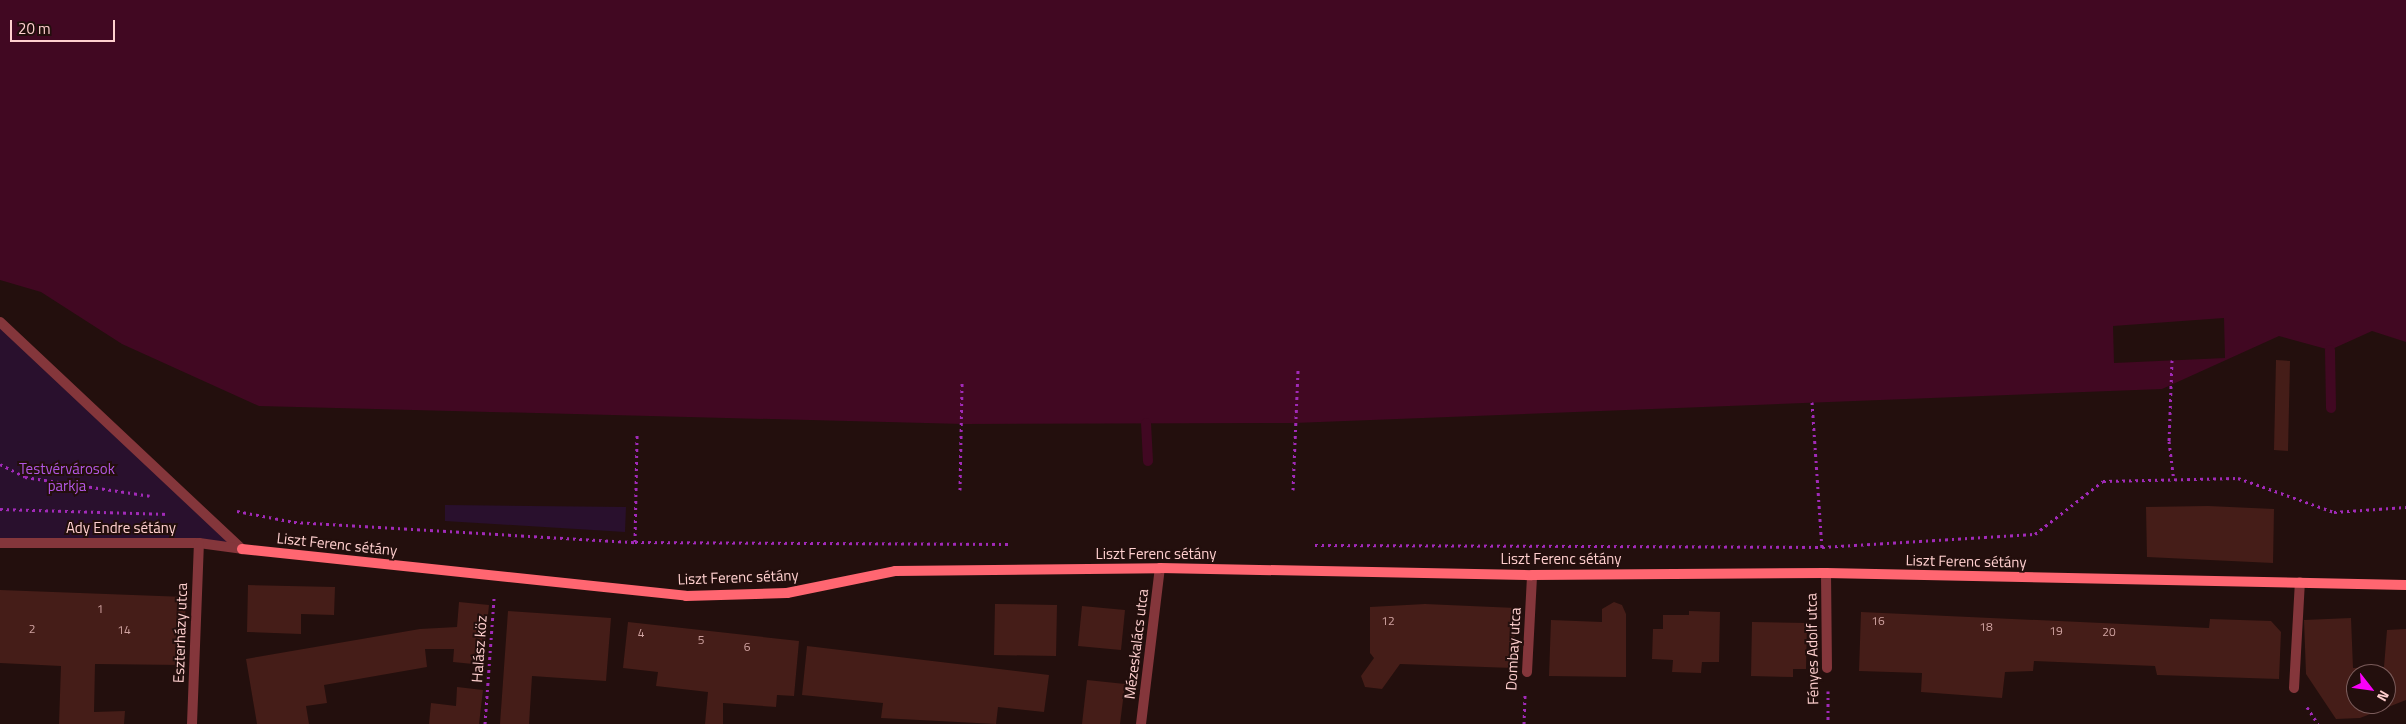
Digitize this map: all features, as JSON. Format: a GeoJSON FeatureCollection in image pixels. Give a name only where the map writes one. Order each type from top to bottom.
{"type":"FeatureCollection","features":[{"type":"Feature","properties":{"kind":"street"},"geometry":{"type":"LineString","coordinates":[[0,322],[242,549]]}},
{"type":"Feature","properties":{"kind":"street","name":"Ady Endre sétány"},"geometry":{"type":"LineString","coordinates":[[0,542],[200,543],[242,549]]}},
{"type":"Feature","properties":{"kind":"street","name":"Eszterházy utca"},"geometry":{"type":"LineString","coordinates":[[192,724],[200,543]]}},
{"type":"Feature","properties":{"kind":"street","name":"Liszt Ferenc sétány"},"geometry":{"type":"LineString","coordinates":[[242,549],[686,596],[787,594],[895,571],[1160,568],[1532,575],[1826,573],[2406,585]]}},
{"type":"Feature","properties":{"kind":"street","name":"Mézeskalács utca"},"geometry":{"type":"LineString","coordinates":[[1141,724],[1160,568]]}},
{"type":"Feature","properties":{"kind":"street","name":"Fényes Adolf utca"},"geometry":{"type":"LineString","coordinates":[[1826,573],[1827,668]]}},
{"type":"Feature","properties":{"kind":"street","name":"Dombay utca"},"geometry":{"type":"LineString","coordinates":[[1527,672],[1532,575]]}},
{"type":"Feature","properties":{"kind":"street"},"geometry":{"type":"LineString","coordinates":[[2294,688],[2300,582]]}},
{"type":"Feature","properties":{"kind":"path"},"geometry":{"type":"LineString","coordinates":[[2172,360],[2169,441],[2174,479]]}},
{"type":"Feature","properties":{"kind":"path"},"geometry":{"type":"LineString","coordinates":[[1293,490],[1298,370]]}},
{"type":"Feature","properties":{"kind":"path"},"geometry":{"type":"LineString","coordinates":[[960,490],[962,382]]}},
{"type":"Feature","properties":{"kind":"path"},"geometry":{"type":"LineString","coordinates":[[1812,402],[1822,547]]}},
{"type":"Feature","properties":{"kind":"path"},"geometry":{"type":"LineString","coordinates":[[635,542],[637,433]]}},
{"type":"Feature","properties":{"kind":"path"},"geometry":{"type":"LineString","coordinates":[[0,465],[24,477],[191,502],[294,522],[635,542],[1014,544]]}},
{"type":"Feature","properties":{"kind":"path"},"geometry":{"type":"LineString","coordinates":[[1303,545],[1822,547],[2036,534],[2103,481],[2238,478],[2334,512],[2406,507]]}},
{"type":"Feature","properties":{"kind":"path"},"geometry":{"type":"LineString","coordinates":[[0,509],[174,514]]}},
{"type":"Feature","properties":{"kind":"path","name":"Halász köz"},"geometry":{"type":"LineString","coordinates":[[485,724],[497,575]]}},
{"type":"Feature","properties":{"kind":"path","name":"Fényes Adolf utca"},"geometry":{"type":"LineString","coordinates":[[1827,668],[1828,724]]}},
{"type":"Feature","properties":{"kind":"path","name":"Dombay utca"},"geometry":{"type":"LineString","coordinates":[[1524,724],[1527,672]]}},
{"type":"Feature","properties":{"kind":"green space","name":"Testvérvárosok parkja"},"geometry":{"type":"Polygon","coordinates":[[[0,322],[242,549],[0,543],[0,322]]]}},
{"type":"Feature","properties":{"kind":"green space"},"geometry":{"type":"Polygon","coordinates":[[[445,505],[626,507],[625,532],[445,521],[445,505]]]}},
{"type":"Feature","properties":{"kind":"shaded area"},"geometry":{"type":"Polygon","coordinates":[[[0,0],[2406,0],[2406,342],[2372,331],[2330,350],[2279,336],[2162,389],[1294,423],[964,424],[259,406],[122,344],[41,292],[0,280],[0,0]]]}},
{"type":"Feature","properties":{"kind":"pier"},"geometry":{"type":"Polygon","coordinates":[[[2224,318],[2225,358],[2114,363],[2113,326],[2224,318]]]}},
{"type":"Feature","properties":{"kind":"building"},"geometry":{"type":"Polygon","coordinates":[[[2276,360],[2290,361],[2288,451],[2274,450],[2276,360]]]}},
{"type":"Feature","properties":{"kind":"building"},"geometry":{"type":"Polygon","coordinates":[[[2208,506],[2274,509],[2273,563],[2147,557],[2146,507],[2208,506]]]}},
{"type":"Feature","properties":{"kind":"building"},"geometry":{"type":"Polygon","coordinates":[[[248,585],[335,587],[334,615],[301,614],[301,634],[247,632],[248,585]]]}},
{"type":"Feature","properties":{"kind":"building"},"geometry":{"type":"Polygon","coordinates":[[[0,590],[186,597],[183,665],[95,664],[94,712],[125,711],[124,724],[59,724],[61,666],[0,663],[0,590]]]}},
{"type":"Feature","properties":{"kind":"building"},"geometry":{"type":"Polygon","coordinates":[[[459,602],[489,605],[483,665],[453,662],[454,649],[425,649],[427,667],[324,685],[327,703],[306,706],[309,724],[257,724],[246,659],[420,629],[457,627],[459,602]]]}},
{"type":"Feature","properties":{"kind":"building"},"geometry":{"type":"Polygon","coordinates":[[[1614,602],[1622,605],[1626,614],[1626,677],[1549,676],[1551,620],[1602,622],[1602,609],[1614,602]]]}},
{"type":"Feature","properties":{"kind":"building"},"geometry":{"type":"Polygon","coordinates":[[[995,604],[1057,605],[1056,656],[994,655],[995,604]]]}},
{"type":"Feature","properties":{"kind":"building"},"geometry":{"type":"Polygon","coordinates":[[[1425,604],[1516,608],[1513,668],[1400,664],[1382,689],[1365,687],[1361,676],[1374,658],[1370,653],[1370,607],[1425,604]]]}},
{"type":"Feature","properties":{"kind":"building"},"geometry":{"type":"Polygon","coordinates":[[[1082,606],[1125,610],[1121,650],[1078,646],[1082,606]]]}},
{"type":"Feature","properties":{"kind":"building"},"geometry":{"type":"Polygon","coordinates":[[[508,611],[611,618],[606,681],[532,676],[529,724],[500,724],[508,611]]]}},
{"type":"Feature","properties":{"kind":"building"},"geometry":{"type":"Polygon","coordinates":[[[1689,611],[1720,612],[1719,662],[1702,662],[1701,673],[1672,672],[1673,660],[1652,659],[1653,629],[1663,629],[1663,615],[1689,615],[1689,611]]]}},
{"type":"Feature","properties":{"kind":"building"},"geometry":{"type":"Polygon","coordinates":[[[1861,612],[2209,628],[2210,619],[2271,621],[2281,632],[2279,679],[2157,675],[2155,666],[2034,661],[2033,671],[2005,672],[2002,698],[1921,692],[1922,673],[1859,671],[1861,612]]]}},
{"type":"Feature","properties":{"kind":"building"},"geometry":{"type":"Polygon","coordinates":[[[2351,618],[2353,664],[2346,664],[2346,714],[2370,714],[2360,718],[2336,719],[2306,674],[2304,620],[2351,618]]]}},
{"type":"Feature","properties":{"kind":"building"},"geometry":{"type":"Polygon","coordinates":[[[628,622],[799,641],[794,696],[777,695],[776,707],[723,703],[723,724],[705,724],[708,692],[656,686],[658,672],[623,668],[628,622]]]}},
{"type":"Feature","properties":{"kind":"building"},"geometry":{"type":"Polygon","coordinates":[[[1752,622],[1807,623],[1806,669],[1793,669],[1793,677],[1751,676],[1752,622]]]}},
{"type":"Feature","properties":{"kind":"building"},"geometry":{"type":"Polygon","coordinates":[[[2406,629],[2406,700],[2396,704],[2396,664],[2384,664],[2387,630],[2406,629]]]}},
{"type":"Feature","properties":{"kind":"building"},"geometry":{"type":"Polygon","coordinates":[[[807,646],[1049,675],[1044,712],[998,707],[996,724],[881,718],[883,703],[802,695],[807,646]]]}},
{"type":"Feature","properties":{"kind":"building"},"geometry":{"type":"Polygon","coordinates":[[[1087,680],[1125,684],[1120,724],[1082,724],[1087,680]]]}},
{"type":"Feature","properties":{"kind":"building"},"geometry":{"type":"Polygon","coordinates":[[[457,687],[483,690],[479,724],[429,724],[431,703],[456,706],[457,687]]]}},
{"type":"Feature","properties":{"kind":"waterway"},"geometry":{"type":"LineString","coordinates":[[2330,350],[2331,408]]}},
{"type":"Feature","properties":{"kind":"waterway"},"geometry":{"type":"LineString","coordinates":[[1146,423],[1148,461]]}}]}
